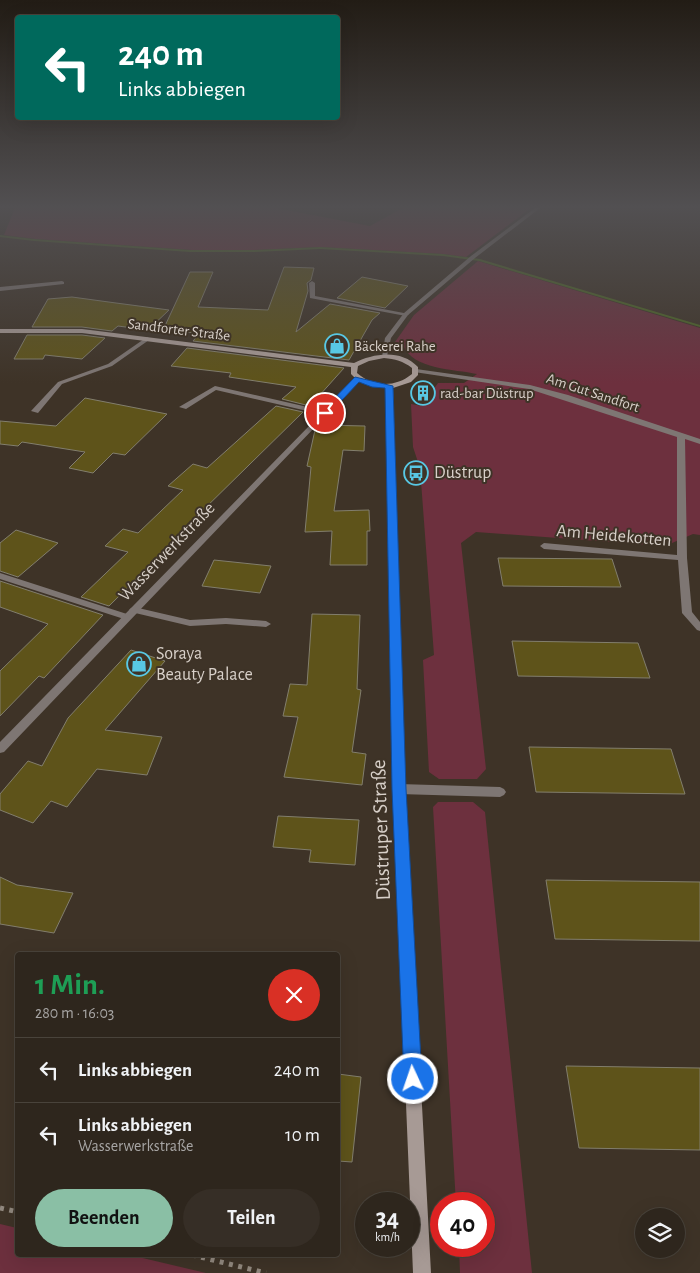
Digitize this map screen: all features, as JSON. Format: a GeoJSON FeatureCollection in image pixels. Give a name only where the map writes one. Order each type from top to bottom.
{"type":"FeatureCollection","features":[{"type":"Feature","properties":{"kind":"street"},"geometry":{"type":"LineString","coordinates":[[384,356],[388,338],[406,314],[465,264]]}},
{"type":"Feature","properties":{"kind":"street"},"geometry":{"type":"LineString","coordinates":[[0,289],[62,283]]}},
{"type":"Feature","properties":{"kind":"street"},"geometry":{"type":"LineString","coordinates":[[312,283],[312,297],[406,314]]}},
{"type":"Feature","properties":{"kind":"street","name":"Sandforter Straße"},"geometry":{"type":"LineString","coordinates":[[0,332],[82,331],[355,365]]}},
{"type":"Feature","properties":{"kind":"street"},"geometry":{"type":"LineString","coordinates":[[35,411],[60,383],[110,365],[147,339]]}},
{"type":"Feature","properties":{"kind":"street"},"geometry":{"type":"LineString","coordinates":[[384,356],[403,359],[415,367],[416,371],[411,379],[389,386],[372,384],[358,379],[354,374],[355,365],[366,359],[384,356]]}},
{"type":"Feature","properties":{"kind":"street","name":"Am Gut Sandfort"},"geometry":{"type":"LineString","coordinates":[[416,371],[530,387],[700,442]]}},
{"type":"Feature","properties":{"kind":"street","name":"Wasserwerkstraße"},"geometry":{"type":"LineString","coordinates":[[0,749],[358,379]]}},
{"type":"Feature","properties":{"kind":"street","name":"Düstruper Straße"},"geometry":{"type":"LineString","coordinates":[[389,386],[399,789],[422,1273]]}},
{"type":"Feature","properties":{"kind":"street"},"geometry":{"type":"LineString","coordinates":[[182,407],[215,388],[325,413]]}},
{"type":"Feature","properties":{"kind":"street","name":"Am Heidekotten"},"geometry":{"type":"LineString","coordinates":[[681,436],[682,558],[686,613],[700,628]]}},
{"type":"Feature","properties":{"kind":"street","name":"Am Heidekotten"},"geometry":{"type":"LineString","coordinates":[[544,546],[682,558]]}},
{"type":"Feature","properties":{"kind":"street"},"geometry":{"type":"LineString","coordinates":[[0,576],[130,613],[190,623],[226,621],[266,624]]}},
{"type":"Feature","properties":{"kind":"street"},"geometry":{"type":"LineString","coordinates":[[399,789],[500,792]]}},
{"type":"Feature","properties":{"kind":"path"},"geometry":{"type":"LineString","coordinates":[[0,1208],[15,1211]]}},
{"type":"Feature","properties":{"kind":"path"},"geometry":{"type":"LineString","coordinates":[[200,1257],[266,1273]]}},
{"type":"Feature","properties":{"kind":"shaded area"},"geometry":{"type":"Polygon","coordinates":[[[474,264],[489,264],[700,328],[700,535],[693,534],[665,546],[476,532],[461,543],[486,769],[477,779],[439,779],[429,772],[423,660],[434,655],[420,468],[413,447],[411,404],[422,406],[438,383],[464,383],[477,374],[425,364],[408,353],[403,345],[395,342],[414,315],[474,264]]]}},
{"type":"Feature","properties":{"kind":"shaded area"},"geometry":{"type":"Polygon","coordinates":[[[438,802],[473,802],[485,812],[532,1273],[460,1273],[459,1257],[495,1257],[495,1192],[455,1192],[433,807],[438,802]]]}},
{"type":"Feature","properties":{"kind":"shaded area"},"geometry":{"type":"Polygon","coordinates":[[[0,1224],[15,1228],[15,1257],[138,1257],[206,1273],[0,1273],[0,1224]]]}},
{"type":"Feature","properties":{"kind":"building"},"geometry":{"type":"Polygon","coordinates":[[[284,267],[314,268],[311,280],[307,283],[308,291],[296,332],[330,304],[380,313],[372,320],[349,360],[193,341],[199,334],[164,328],[190,272],[213,272],[198,307],[268,310],[284,267]]]}},
{"type":"Feature","properties":{"kind":"building"},"geometry":{"type":"Polygon","coordinates":[[[362,277],[408,286],[385,308],[337,298],[362,277]]]}},
{"type":"Feature","properties":{"kind":"building"},"geometry":{"type":"Polygon","coordinates":[[[72,297],[169,310],[148,330],[118,326],[112,331],[82,327],[32,327],[48,299],[72,297]]]}},
{"type":"Feature","properties":{"kind":"building"},"geometry":{"type":"Polygon","coordinates":[[[27,335],[82,335],[105,338],[82,359],[45,355],[43,359],[14,359],[27,335]]]}},
{"type":"Feature","properties":{"kind":"building"},"geometry":{"type":"Polygon","coordinates":[[[187,348],[344,368],[310,406],[282,399],[296,387],[229,377],[231,373],[171,366],[187,348]]]}},
{"type":"Feature","properties":{"kind":"building"},"geometry":{"type":"Polygon","coordinates":[[[85,398],[167,414],[125,455],[113,453],[93,473],[69,468],[85,452],[22,442],[18,446],[0,444],[0,421],[56,426],[85,398]]]}},
{"type":"Feature","properties":{"kind":"building"},"geometry":{"type":"Polygon","coordinates":[[[276,406],[303,412],[109,606],[81,597],[128,552],[105,546],[123,529],[138,533],[183,490],[168,486],[193,464],[207,468],[276,406]]]}},
{"type":"Feature","properties":{"kind":"building"},"geometry":{"type":"Polygon","coordinates":[[[320,425],[365,426],[364,451],[343,450],[334,511],[369,510],[370,531],[367,531],[367,565],[330,565],[332,531],[305,532],[311,467],[307,466],[315,430],[320,425]]]}},
{"type":"Feature","properties":{"kind":"building"},"geometry":{"type":"Polygon","coordinates":[[[16,530],[58,543],[18,577],[0,571],[0,543],[16,530]]]}},
{"type":"Feature","properties":{"kind":"building"},"geometry":{"type":"Polygon","coordinates":[[[498,558],[612,559],[621,587],[503,586],[498,558]]]}},
{"type":"Feature","properties":{"kind":"building"},"geometry":{"type":"Polygon","coordinates":[[[214,560],[271,566],[260,593],[202,586],[214,560]]]}},
{"type":"Feature","properties":{"kind":"building"},"geometry":{"type":"Polygon","coordinates":[[[0,581],[103,615],[44,678],[39,676],[0,716],[0,671],[48,624],[0,607],[0,581]]]}},
{"type":"Feature","properties":{"kind":"building"},"geometry":{"type":"Polygon","coordinates":[[[312,614],[360,615],[357,689],[361,690],[352,752],[366,754],[362,785],[284,777],[298,717],[283,716],[290,684],[307,685],[312,614]]]}},
{"type":"Feature","properties":{"kind":"building"},"geometry":{"type":"Polygon","coordinates":[[[512,641],[638,643],[650,678],[518,676],[512,641]]]}},
{"type":"Feature","properties":{"kind":"building"},"geometry":{"type":"Polygon","coordinates":[[[131,650],[165,661],[105,730],[162,737],[147,775],[97,769],[67,807],[51,801],[33,823],[0,810],[0,794],[28,761],[42,766],[68,718],[131,650]]]}},
{"type":"Feature","properties":{"kind":"building"},"geometry":{"type":"Polygon","coordinates":[[[529,747],[671,749],[685,794],[536,792],[529,747]]]}},
{"type":"Feature","properties":{"kind":"building"},"geometry":{"type":"Polygon","coordinates":[[[278,816],[359,820],[355,865],[309,862],[311,850],[273,847],[278,816]]]}},
{"type":"Feature","properties":{"kind":"building"},"geometry":{"type":"Polygon","coordinates":[[[0,877],[17,885],[73,893],[54,933],[0,924],[0,877]]]}},
{"type":"Feature","properties":{"kind":"building"},"geometry":{"type":"Polygon","coordinates":[[[546,880],[700,882],[700,941],[555,939],[546,880]]]}},
{"type":"Feature","properties":{"kind":"building"},"geometry":{"type":"Polygon","coordinates":[[[566,1066],[700,1068],[700,1150],[579,1148],[566,1066]]]}},
{"type":"Feature","properties":{"kind":"building"},"geometry":{"type":"Polygon","coordinates":[[[340,1074],[361,1077],[352,1162],[340,1161],[340,1074]]]}},
{"type":"Feature","properties":{"kind":"waterway"},"geometry":{"type":"LineString","coordinates":[[494,264],[700,326]]}},
{"type":"Feature","properties":{"kind":"place","name":"Bäckerei Rahe"},"geometry":{"type":"Point","coordinates":[337,346]}},
{"type":"Feature","properties":{"kind":"place","name":"rad-bar Düstrup"},"geometry":{"type":"Point","coordinates":[423,393]}},
{"type":"Feature","properties":{"kind":"place","name":"Düstrup"},"geometry":{"type":"Point","coordinates":[416,473]}},
{"type":"Feature","properties":{"kind":"place","name":"Soraya Beauty Palace"},"geometry":{"type":"Point","coordinates":[139,664]}},
{"type":"Feature","properties":{"kind":"route"},"geometry":{"type":"LineString","coordinates":[[325,413],[358,379],[380,386],[389,386],[399,789],[413,1079]]}}]}
